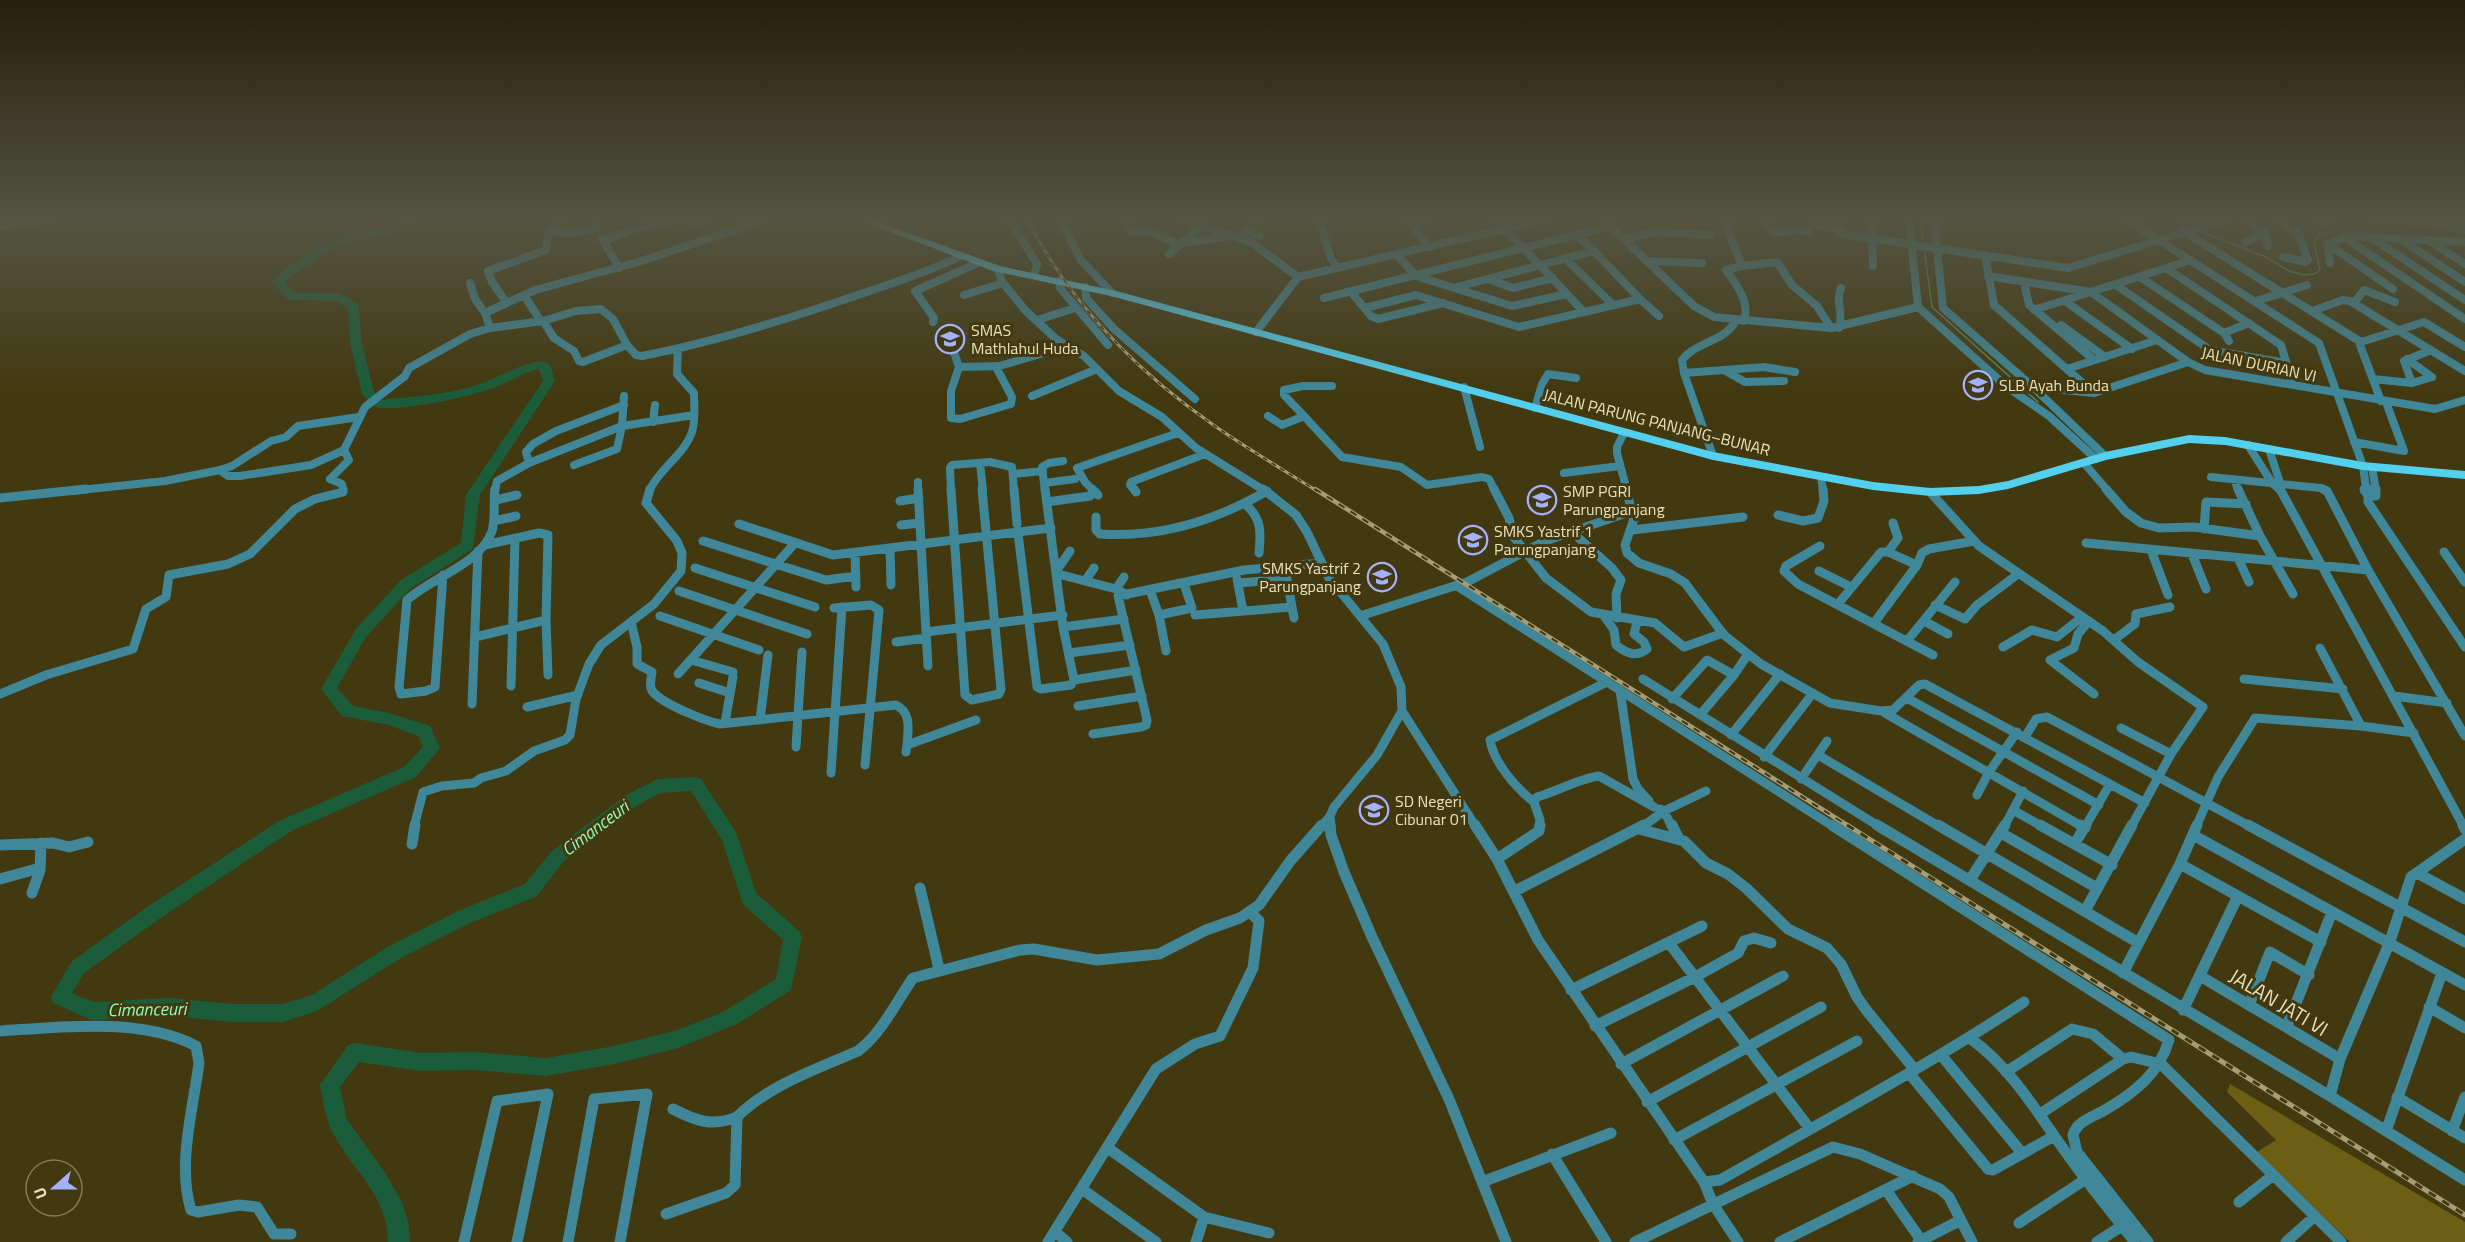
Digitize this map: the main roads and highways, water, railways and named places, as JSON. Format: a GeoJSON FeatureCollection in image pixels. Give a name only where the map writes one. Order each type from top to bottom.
{"type":"FeatureCollection","features":[{"type":"Feature","properties":{"kind":"main road","name":"JALAN PARUNG PANJANG–BUNAR"},"geometry":{"type":"LineString","coordinates":[[1039,277],[1112,293],[1713,456],[1873,486],[1930,492],[1978,490],[2007,485],[2095,459],[2189,439],[2248,445],[2343,463],[2465,475]]}},
{"type":"Feature","properties":{"kind":"waterway","name":"Cimanceuri"},"geometry":{"type":"LineString","coordinates":[[285,277],[278,282],[292,297],[338,297],[354,306],[356,343],[368,394],[380,404],[434,398],[474,390],[529,367],[544,365],[549,381],[473,495],[468,545],[406,584],[361,633],[329,689],[348,712],[389,719],[424,731],[432,748],[410,772],[285,826],[153,913],[78,967],[60,997],[92,1011],[170,1007],[232,1013],[283,1013],[317,1002],[395,952],[464,917],[531,890],[558,856],[632,800],[658,786],[695,784],[730,837],[749,898],[793,937],[784,984],[730,1018],[675,1040],[614,1055],[546,1067],[474,1061],[421,1062],[355,1052],[330,1085],[335,1112],[348,1141],[378,1181],[394,1209],[399,1242]]}},
{"type":"Feature","properties":{"kind":"waterway"},"geometry":{"type":"LineString","coordinates":[[1928,277],[1932,307],[2038,402]]}},
{"type":"Feature","properties":{"kind":"railway"},"geometry":{"type":"LineString","coordinates":[[1062,277],[1107,333],[1157,381],[1212,424],[1317,491]]}},
{"type":"Feature","properties":{"kind":"railway"},"geometry":{"type":"LineString","coordinates":[[1315,489],[1850,827]]}},
{"type":"Feature","properties":{"kind":"railway"},"geometry":{"type":"LineString","coordinates":[[1847,825],[2465,1215]]}},
{"type":"Feature","properties":{"kind":"place","name":"SMAS Mathlahul Huda"},"geometry":{"type":"Point","coordinates":[950,339]}},
{"type":"Feature","properties":{"kind":"place","name":"SLB Ayah Bunda"},"geometry":{"type":"Point","coordinates":[1978,385]}},
{"type":"Feature","properties":{"kind":"place","name":"SMP PGRI Parungpanjang"},"geometry":{"type":"Point","coordinates":[1542,500]}},
{"type":"Feature","properties":{"kind":"place","name":"SMKS Yastrif 1 Parungpanjang"},"geometry":{"type":"Point","coordinates":[1473,540]}},
{"type":"Feature","properties":{"kind":"place","name":"SMKS Yastrif 2 Parungpanjang"},"geometry":{"type":"Point","coordinates":[1382,577]}},
{"type":"Feature","properties":{"kind":"place","name":"SD Negeri Cibunar 01"},"geometry":{"type":"Point","coordinates":[1374,810]}}]}
